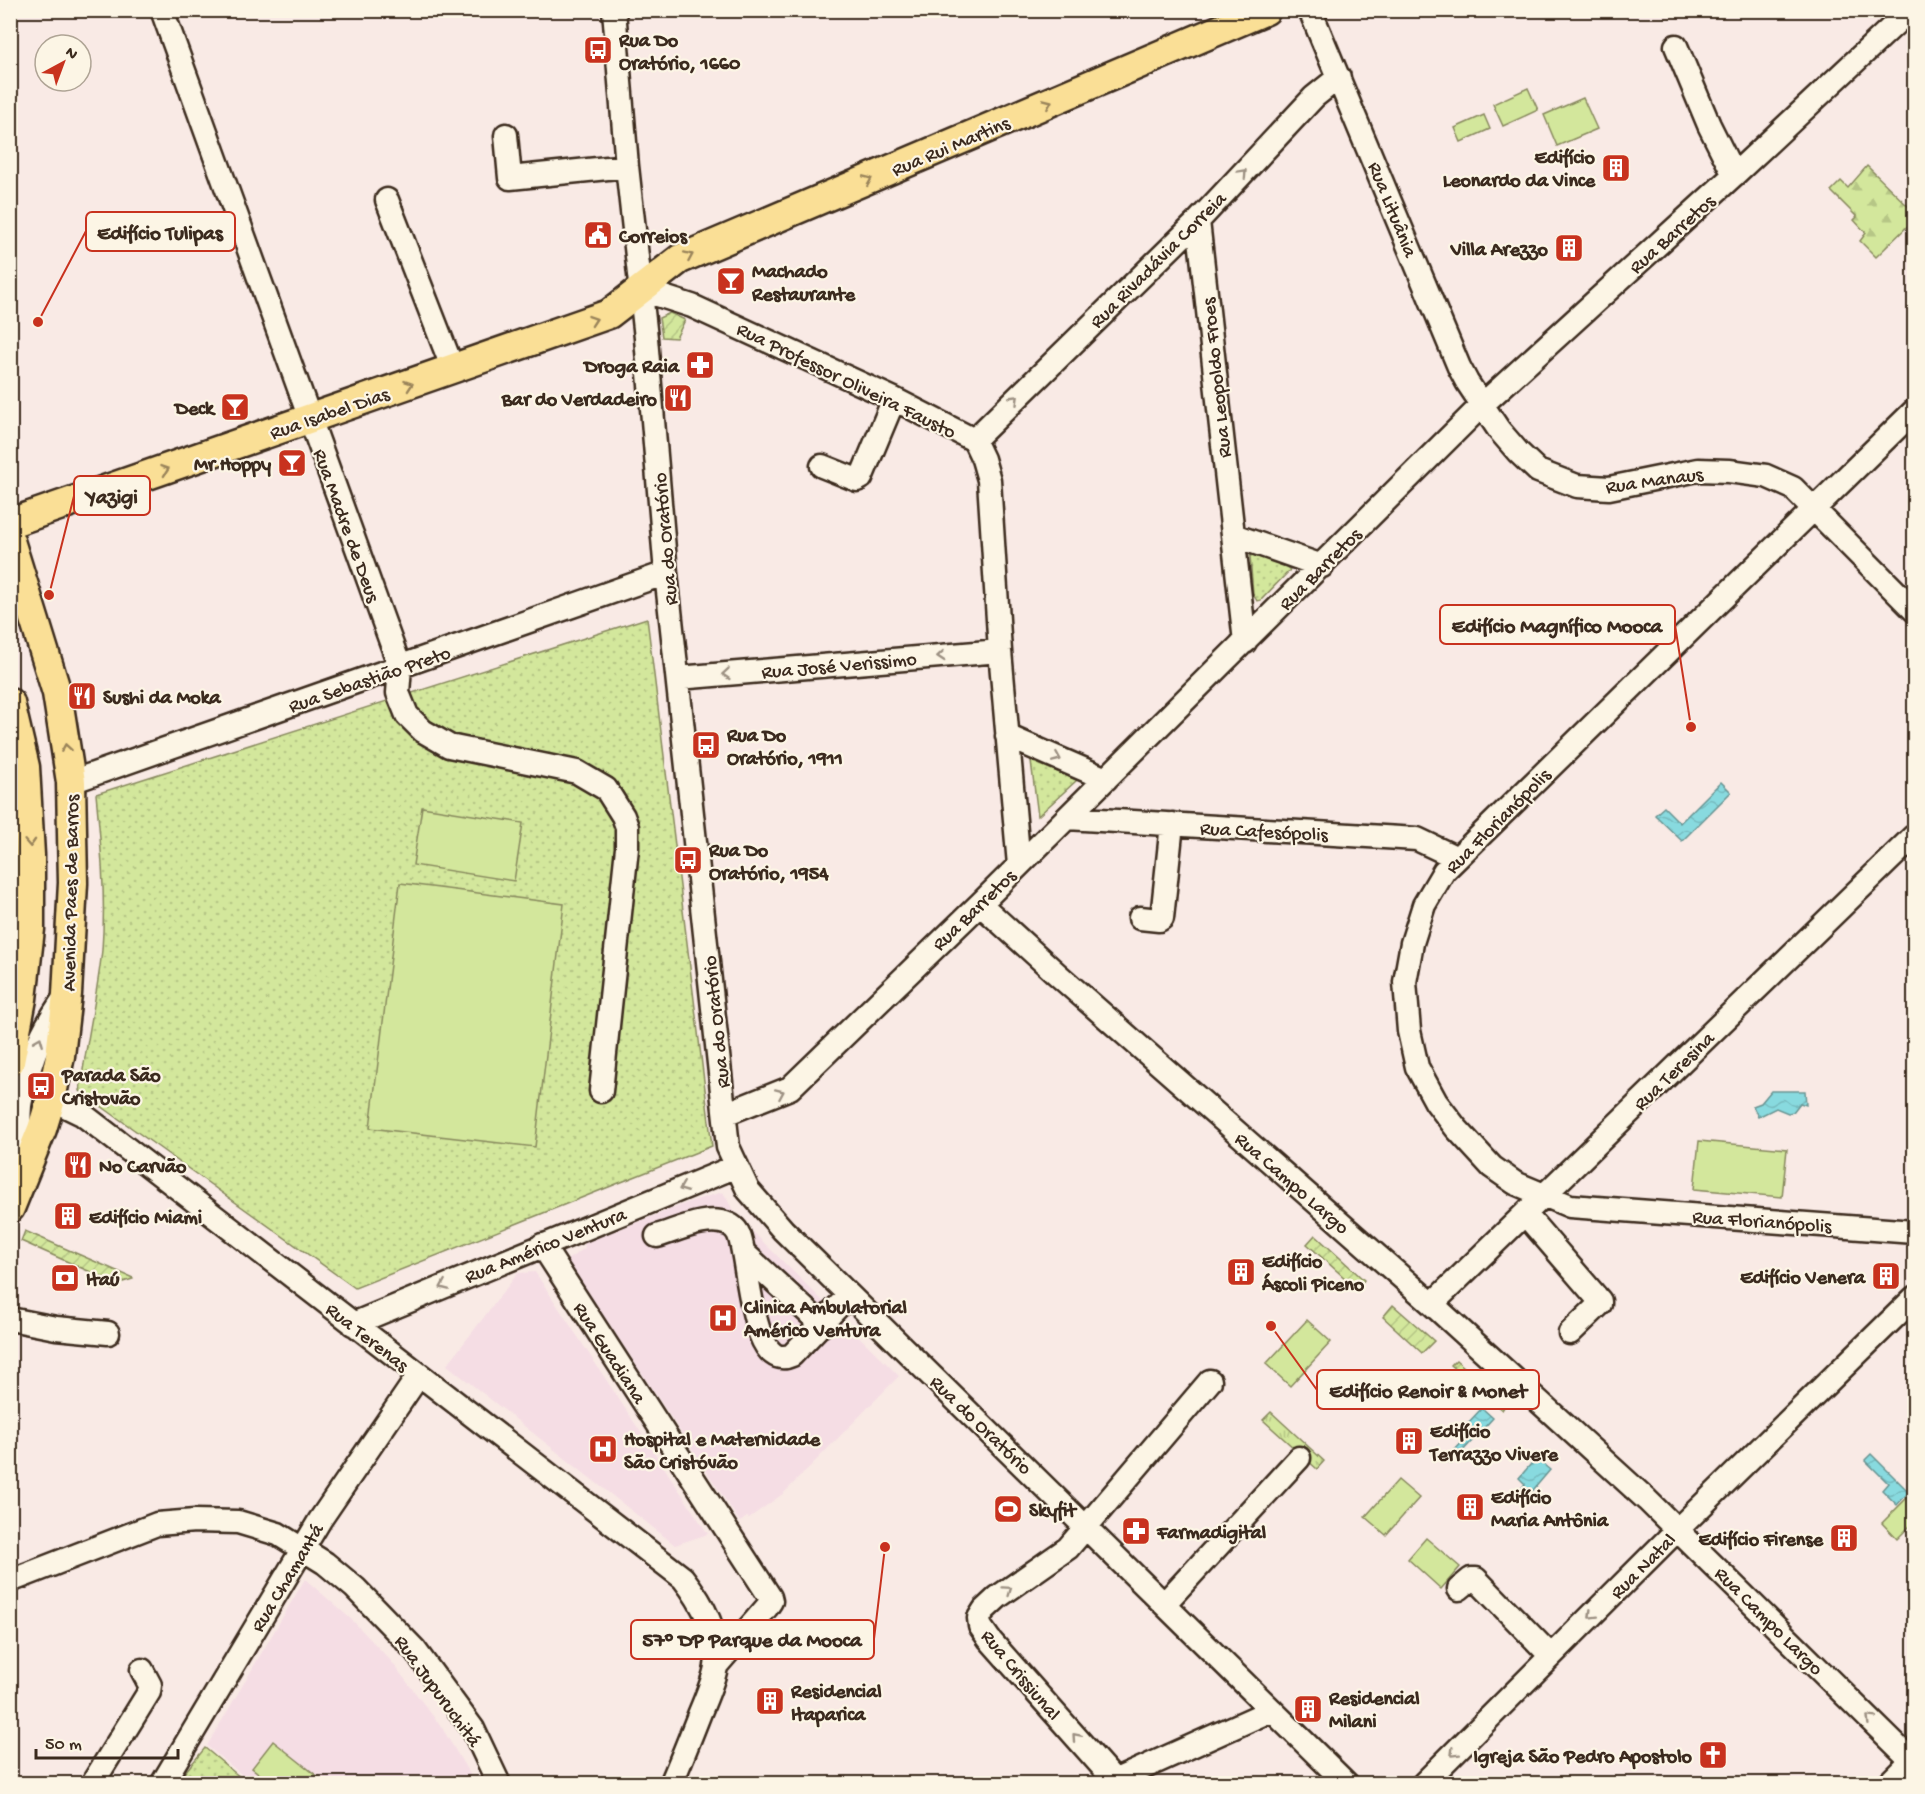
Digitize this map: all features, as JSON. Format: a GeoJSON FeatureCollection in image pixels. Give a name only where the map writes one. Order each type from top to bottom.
{"type":"FeatureCollection","features":[{"type":"Feature","properties":{"kind":"main road","name":"Rua Rui Martins"},"geometry":{"type":"LineString","coordinates":[[642,290],[680,259],[1266,10]]}},
{"type":"Feature","properties":{"kind":"main road","name":"Rua Isabel Dias"},"geometry":{"type":"LineString","coordinates":[[10,523],[609,314],[642,290]]}},
{"type":"Feature","properties":{"kind":"main road","name":"Avenida Paes de Barros"},"geometry":{"type":"LineString","coordinates":[[10,542],[57,693],[71,782],[73,883],[67,994],[60,1056],[51,1099],[10,1208]]}},
{"type":"Feature","properties":{"kind":"main road","name":"Avenida Paes de Barros"},"geometry":{"type":"LineString","coordinates":[[10,703],[25,767],[30,855],[30,928],[22,999],[10,1062]]}},
{"type":"Feature","properties":{"kind":"street","name":"Rua Madre de Deus"},"geometry":{"type":"LineString","coordinates":[[162,10],[400,667]]}},
{"type":"Feature","properties":{"kind":"street","name":"Rua do Oratório"},"geometry":{"type":"LineString","coordinates":[[614,10],[627,166],[642,290],[666,573],[728,1147],[748,1190],[769,1214],[1347,1784]]}},
{"type":"Feature","properties":{"kind":"street","name":"Rua Lituânia"},"geometry":{"type":"LineString","coordinates":[[1310,10],[1460,367],[1482,405]]}},
{"type":"Feature","properties":{"kind":"street","name":"Rua Barretos"},"geometry":{"type":"LineString","coordinates":[[725,1114],[790,1088],[980,904],[1482,405],[1734,175],[1910,10]]}},
{"type":"Feature","properties":{"kind":"street"},"geometry":{"type":"LineString","coordinates":[[1676,46],[1709,125],[1734,175]]}},
{"type":"Feature","properties":{"kind":"street","name":"Rua Rivadávia Correia"},"geometry":{"type":"LineString","coordinates":[[974,440],[1198,221],[1314,97],[1339,77]]}},
{"type":"Feature","properties":{"kind":"street"},"geometry":{"type":"LineString","coordinates":[[506,135],[510,178],[627,166]]}},
{"type":"Feature","properties":{"kind":"street"},"geometry":{"type":"LineString","coordinates":[[387,200],[453,369]]}},
{"type":"Feature","properties":{"kind":"street","name":"Rua Leopoldo Froes"},"geometry":{"type":"LineString","coordinates":[[1198,221],[1245,642]]}},
{"type":"Feature","properties":{"kind":"street","name":"Rua Professor Oliveira Fausto"},"geometry":{"type":"LineString","coordinates":[[642,290],[692,306],[894,399],[974,440],[989,480],[1000,651],[1019,865]]}},
{"type":"Feature","properties":{"kind":"street"},"geometry":{"type":"LineString","coordinates":[[822,466],[857,480],[861,478],[894,399]]}},
{"type":"Feature","properties":{"kind":"street","name":"Rua Manaus"},"geometry":{"type":"LineString","coordinates":[[1482,405],[1505,437],[1538,471],[1577,486],[1609,488],[1698,470],[1766,476],[1793,488],[1914,610]]}},
{"type":"Feature","properties":{"kind":"street","name":"Rua Florianópolis"},"geometry":{"type":"LineString","coordinates":[[1914,411],[1444,871],[1424,905],[1412,943],[1405,982],[1409,1031],[1417,1067],[1436,1102],[1456,1128],[1492,1167],[1515,1183],[1570,1206],[1914,1232]]}},
{"type":"Feature","properties":{"kind":"street"},"geometry":{"type":"LineString","coordinates":[[1233,535],[1322,566]]}},
{"type":"Feature","properties":{"kind":"street","name":"Rua Sebastião Preto"},"geometry":{"type":"LineString","coordinates":[[71,782],[666,573]]}},
{"type":"Feature","properties":{"kind":"street","name":"Rua José Verissimo"},"geometry":{"type":"LineString","coordinates":[[678,678],[1000,651]]}},
{"type":"Feature","properties":{"kind":"street"},"geometry":{"type":"LineString","coordinates":[[400,667],[398,693],[406,715],[423,731],[449,746],[577,772],[606,789],[623,816],[627,827],[627,848],[601,1091]]}},
{"type":"Feature","properties":{"kind":"street"},"geometry":{"type":"LineString","coordinates":[[1007,736],[1106,779]]}},
{"type":"Feature","properties":{"kind":"street","name":"Rua Cafesópolis"},"geometry":{"type":"LineString","coordinates":[[1067,818],[1417,838],[1457,858]]}},
{"type":"Feature","properties":{"kind":"street"},"geometry":{"type":"LineString","coordinates":[[1140,918],[1159,920],[1162,918],[1172,824]]}},
{"type":"Feature","properties":{"kind":"street","name":"Rua Teresina"},"geometry":{"type":"LineString","coordinates":[[1432,1304],[1914,836]]}},
{"type":"Feature","properties":{"kind":"street","name":"Rua Campo Largo"},"geometry":{"type":"LineString","coordinates":[[980,904],[1057,975],[1432,1304],[1678,1529],[1914,1760]]}},
{"type":"Feature","properties":{"kind":"street"},"geometry":{"type":"LineString","coordinates":[[22,1180],[19,1131],[21,1103],[40,1037],[48,1020],[67,994]]}},
{"type":"Feature","properties":{"kind":"street","name":"Rua Terenas"},"geometry":{"type":"LineString","coordinates":[[51,1099],[82,1114],[682,1578],[701,1603],[710,1620],[716,1650],[716,1666]]}},
{"type":"Feature","properties":{"kind":"street","name":"Rua Américo Ventura"},"geometry":{"type":"LineString","coordinates":[[353,1324],[737,1166]]}},
{"type":"Feature","properties":{"kind":"street"},"geometry":{"type":"LineString","coordinates":[[1525,1214],[1600,1301],[1600,1304],[1570,1333]]}},
{"type":"Feature","properties":{"kind":"street"},"geometry":{"type":"LineString","coordinates":[[657,1236],[712,1220],[726,1223],[738,1231],[759,1334],[768,1350],[778,1357],[788,1357],[849,1295]]}},
{"type":"Feature","properties":{"kind":"street","name":"Rua Guadiana"},"geometry":{"type":"LineString","coordinates":[[542,1245],[770,1597],[771,1601],[767,1607],[716,1666]]}},
{"type":"Feature","properties":{"kind":"street"},"geometry":{"type":"LineString","coordinates":[[742,1252],[822,1325]]}},
{"type":"Feature","properties":{"kind":"street","name":"Rua Natal"},"geometry":{"type":"LineString","coordinates":[[1423,1784],[1678,1529],[1914,1298]]}},
{"type":"Feature","properties":{"kind":"street"},"geometry":{"type":"LineString","coordinates":[[10,1319],[56,1328],[108,1333]]}},
{"type":"Feature","properties":{"kind":"street","name":"Rua Chamantá"},"geometry":{"type":"LineString","coordinates":[[162,1784],[320,1520],[419,1375]]}},
{"type":"Feature","properties":{"kind":"street"},"geometry":{"type":"LineString","coordinates":[[1087,1526],[1210,1381]]}},
{"type":"Feature","properties":{"kind":"street"},"geometry":{"type":"LineString","coordinates":[[1164,1604],[1299,1458]]}},
{"type":"Feature","properties":{"kind":"street","name":"Rua Jupuruchitá"},"geometry":{"type":"LineString","coordinates":[[10,1581],[157,1524],[195,1521],[238,1522],[278,1534],[325,1563],[355,1588],[415,1650],[473,1729],[499,1784]]}},
{"type":"Feature","properties":{"kind":"street","name":"Rua Crissiunal"},"geometry":{"type":"LineString","coordinates":[[1087,1526],[1068,1548],[998,1597],[979,1618],[980,1626],[989,1639],[1111,1782]]}},
{"type":"Feature","properties":{"kind":"street"},"geometry":{"type":"LineString","coordinates":[[1459,1589],[1471,1579],[1476,1579],[1551,1656]]}},
{"type":"Feature","properties":{"kind":"street"},"geometry":{"type":"LineString","coordinates":[[671,1784],[707,1696],[716,1666]]}},
{"type":"Feature","properties":{"kind":"street"},"geometry":{"type":"LineString","coordinates":[[92,1784],[149,1692],[150,1685],[142,1670]]}},
{"type":"Feature","properties":{"kind":"street"},"geometry":{"type":"LineString","coordinates":[[1111,1782],[1272,1710]]}},
{"type":"Feature","properties":{"kind":"street"},"geometry":{"type":"LineString","coordinates":[[1888,1784],[1914,1760]]}},
{"type":"Feature","properties":{"kind":"shaded area","name":"Clinica Ambulatorial Américo Ventura"},"geometry":{"type":"Polygon","coordinates":[[[723,1192],[733,1210],[752,1231],[899,1376],[784,1493],[740,1522],[567,1260],[585,1248],[584,1243],[692,1201],[723,1192]]]}},
{"type":"Feature","properties":{"kind":"shaded area","name":"Hospital e Maternidade São Cristóvão"},"geometry":{"type":"Polygon","coordinates":[[[535,1272],[708,1534],[675,1545],[447,1365],[518,1273],[535,1272]]]}},
{"type":"Feature","properties":{"kind":"shaded area"},"geometry":{"type":"Polygon","coordinates":[[[305,1579],[352,1620],[391,1661],[442,1728],[475,1783],[252,1783],[207,1746],[305,1579]]]}},
{"type":"Feature","properties":{"kind":"green space"},"geometry":{"type":"Polygon","coordinates":[[[1528,88],[1538,110],[1503,126],[1493,104],[1528,88]]]}},
{"type":"Feature","properties":{"kind":"green space"},"geometry":{"type":"Polygon","coordinates":[[[1583,98],[1597,129],[1557,146],[1544,115],[1583,98]]]}},
{"type":"Feature","properties":{"kind":"green space"},"geometry":{"type":"Polygon","coordinates":[[[1484,115],[1490,129],[1461,142],[1455,128],[1484,115]]]}},
{"type":"Feature","properties":{"kind":"green space"},"geometry":{"type":"Polygon","coordinates":[[[1867,166],[1914,212],[1914,220],[1876,257],[1860,241],[1866,233],[1854,220],[1857,217],[1831,191],[1841,181],[1848,188],[1867,166]]]}},
{"type":"Feature","properties":{"kind":"green space"},"geometry":{"type":"Polygon","coordinates":[[[670,313],[685,320],[676,338],[662,337],[659,318],[670,313]]]}},
{"type":"Feature","properties":{"kind":"green space"},"geometry":{"type":"Polygon","coordinates":[[[1250,556],[1285,566],[1290,570],[1261,600],[1257,601],[1253,594],[1250,556]]]}},
{"type":"Feature","properties":{"kind":"green space"},"geometry":{"type":"Polygon","coordinates":[[[647,618],[712,1146],[355,1288],[80,1091],[102,950],[102,872],[96,794],[647,618]]]}},
{"type":"Feature","properties":{"kind":"green space"},"geometry":{"type":"Polygon","coordinates":[[[1031,761],[1077,780],[1038,816],[1031,761]]]}},
{"type":"Feature","properties":{"kind":"green space"},"geometry":{"type":"Polygon","coordinates":[[[422,807],[523,823],[514,881],[413,865],[422,807]]]}},
{"type":"Feature","properties":{"kind":"green space"},"geometry":{"type":"Polygon","coordinates":[[[400,883],[564,904],[535,1147],[370,1128],[400,883]]]}},
{"type":"Feature","properties":{"kind":"green space"},"geometry":{"type":"Polygon","coordinates":[[[1699,1141],[1787,1149],[1782,1197],[1694,1189],[1699,1141]]]}},
{"type":"Feature","properties":{"kind":"green space"},"geometry":{"type":"Polygon","coordinates":[[[25,1231],[133,1279],[113,1285],[114,1290],[102,1285],[104,1278],[21,1241],[25,1231]]]}},
{"type":"Feature","properties":{"kind":"green space"},"geometry":{"type":"Polygon","coordinates":[[[1315,1235],[1364,1280],[1357,1289],[1307,1244],[1315,1235]]]}},
{"type":"Feature","properties":{"kind":"green space"},"geometry":{"type":"Polygon","coordinates":[[[1393,1305],[1434,1341],[1422,1353],[1383,1317],[1393,1305]]]}},
{"type":"Feature","properties":{"kind":"green space"},"geometry":{"type":"Polygon","coordinates":[[[1307,1320],[1331,1342],[1290,1386],[1266,1364],[1307,1320]]]}},
{"type":"Feature","properties":{"kind":"green space"},"geometry":{"type":"Polygon","coordinates":[[[1456,1360],[1506,1404],[1502,1410],[1451,1365],[1456,1360]]]}},
{"type":"Feature","properties":{"kind":"green space"},"geometry":{"type":"Polygon","coordinates":[[[1271,1412],[1324,1461],[1317,1469],[1263,1420],[1271,1412]]]}},
{"type":"Feature","properties":{"kind":"green space"},"geometry":{"type":"Polygon","coordinates":[[[1398,1480],[1419,1498],[1386,1535],[1365,1517],[1398,1480]]]}},
{"type":"Feature","properties":{"kind":"green space"},"geometry":{"type":"Polygon","coordinates":[[[1911,1494],[1914,1498],[1914,1522],[1897,1539],[1882,1523],[1911,1494]]]}},
{"type":"Feature","properties":{"kind":"green space"},"geometry":{"type":"Polygon","coordinates":[[[1426,1538],[1460,1567],[1441,1589],[1408,1559],[1426,1538]]]}},
{"type":"Feature","properties":{"kind":"green space"},"geometry":{"type":"Polygon","coordinates":[[[273,1741],[326,1783],[271,1783],[252,1768],[273,1741]]]}},
{"type":"Feature","properties":{"kind":"green space"},"geometry":{"type":"Polygon","coordinates":[[[205,1748],[247,1783],[175,1784],[205,1748]]]}},
{"type":"Feature","properties":{"kind":"water"},"geometry":{"type":"Polygon","coordinates":[[[1721,782],[1731,792],[1682,841],[1655,815],[1664,807],[1680,823],[1721,782]]]}},
{"type":"Feature","properties":{"kind":"water"},"geometry":{"type":"Polygon","coordinates":[[[1771,1091],[1805,1091],[1806,1105],[1800,1103],[1793,1112],[1788,1113],[1776,1108],[1758,1117],[1753,1106],[1761,1103],[1771,1091]]]}},
{"type":"Feature","properties":{"kind":"water"},"geometry":{"type":"Polygon","coordinates":[[[1482,1408],[1493,1418],[1451,1464],[1446,1460],[1473,1430],[1467,1424],[1482,1408]]]}},
{"type":"Feature","properties":{"kind":"water"},"geometry":{"type":"Polygon","coordinates":[[[1871,1454],[1909,1492],[1897,1505],[1882,1490],[1888,1483],[1865,1460],[1871,1454]]]}},
{"type":"Feature","properties":{"kind":"water"},"geometry":{"type":"Polygon","coordinates":[[[1536,1458],[1550,1470],[1528,1496],[1521,1489],[1525,1484],[1519,1478],[1536,1458]]]}},
{"type":"Feature","properties":{"kind":"place","name":"Rua Do Oratório, 1660"},"geometry":{"type":"Point","coordinates":[598,50]}},
{"type":"Feature","properties":{"kind":"place","name":"Edifício Leonardo da Vince"},"geometry":{"type":"Point","coordinates":[1616,168]}},
{"type":"Feature","properties":{"kind":"place","name":"Correios"},"geometry":{"type":"Point","coordinates":[598,235]}},
{"type":"Feature","properties":{"kind":"place","name":"Villa Arezzo"},"geometry":{"type":"Point","coordinates":[1569,248]}},
{"type":"Feature","properties":{"kind":"place","name":"Machado Restaurante"},"geometry":{"type":"Point","coordinates":[731,281]}},
{"type":"Feature","properties":{"kind":"place","name":"Edifício Tulipas"},"geometry":{"type":"Point","coordinates":[38,322]}},
{"type":"Feature","properties":{"kind":"place","name":"Droga Raia"},"geometry":{"type":"Point","coordinates":[700,365]}},
{"type":"Feature","properties":{"kind":"place","name":"Bar do Verdadeiro"},"geometry":{"type":"Point","coordinates":[678,398]}},
{"type":"Feature","properties":{"kind":"place","name":"Deck"},"geometry":{"type":"Point","coordinates":[235,407]}},
{"type":"Feature","properties":{"kind":"place","name":"Mr Hoppy"},"geometry":{"type":"Point","coordinates":[292,463]}},
{"type":"Feature","properties":{"kind":"place","name":"Yazigi"},"geometry":{"type":"Point","coordinates":[49,595]}},
{"type":"Feature","properties":{"kind":"place","name":"Sushi da Moka"},"geometry":{"type":"Point","coordinates":[82,696]}},
{"type":"Feature","properties":{"kind":"place","name":"Edifício Magnífico Mooca"},"geometry":{"type":"Point","coordinates":[1691,727]}},
{"type":"Feature","properties":{"kind":"place","name":"Rua Do Oratório, 1911"},"geometry":{"type":"Point","coordinates":[706,745]}},
{"type":"Feature","properties":{"kind":"place","name":"Rua Do Oratório, 1954"},"geometry":{"type":"Point","coordinates":[688,860]}},
{"type":"Feature","properties":{"kind":"place","name":"Parada São Cristovão"},"geometry":{"type":"Point","coordinates":[41,1086]}},
{"type":"Feature","properties":{"kind":"place","name":"No Carvão"},"geometry":{"type":"Point","coordinates":[78,1165]}},
{"type":"Feature","properties":{"kind":"place","name":"Edifício Miami"},"geometry":{"type":"Point","coordinates":[68,1216]}},
{"type":"Feature","properties":{"kind":"place","name":"Edifício Áscoli Piceno"},"geometry":{"type":"Point","coordinates":[1241,1272]}},
{"type":"Feature","properties":{"kind":"place","name":"Edifício Venera"},"geometry":{"type":"Point","coordinates":[1886,1276]}},
{"type":"Feature","properties":{"kind":"place","name":"Itaú"},"geometry":{"type":"Point","coordinates":[65,1278]}},
{"type":"Feature","properties":{"kind":"place","name":"Clinica Ambulatorial Américo Ventura"},"geometry":{"type":"Point","coordinates":[723,1318]}},
{"type":"Feature","properties":{"kind":"place","name":"Edifício Renoir & Monet"},"geometry":{"type":"Point","coordinates":[1271,1326]}},
{"type":"Feature","properties":{"kind":"place","name":"Edifício Terrazzo Vivere"},"geometry":{"type":"Point","coordinates":[1409,1441]}},
{"type":"Feature","properties":{"kind":"place","name":"Hospital e Maternidade São Cristóvão"},"geometry":{"type":"Point","coordinates":[603,1449]}},
{"type":"Feature","properties":{"kind":"place","name":"Edifício Maria Antônia"},"geometry":{"type":"Point","coordinates":[1470,1507]}},
{"type":"Feature","properties":{"kind":"place","name":"Skyfit"},"geometry":{"type":"Point","coordinates":[1008,1509]}},
{"type":"Feature","properties":{"kind":"place","name":"Farmadigital"},"geometry":{"type":"Point","coordinates":[1136,1531]}},
{"type":"Feature","properties":{"kind":"place","name":"Edifício Firense"},"geometry":{"type":"Point","coordinates":[1844,1538]}},
{"type":"Feature","properties":{"kind":"place","name":"57º DP Parque da Mooca"},"geometry":{"type":"Point","coordinates":[885,1547]}},
{"type":"Feature","properties":{"kind":"place","name":"Residencial Itaparica"},"geometry":{"type":"Point","coordinates":[770,1701]}},
{"type":"Feature","properties":{"kind":"place","name":"Residencial Milani"},"geometry":{"type":"Point","coordinates":[1308,1709]}},
{"type":"Feature","properties":{"kind":"place","name":"Igreja São Pedro Apostolo"},"geometry":{"type":"Point","coordinates":[1713,1755]}}]}
